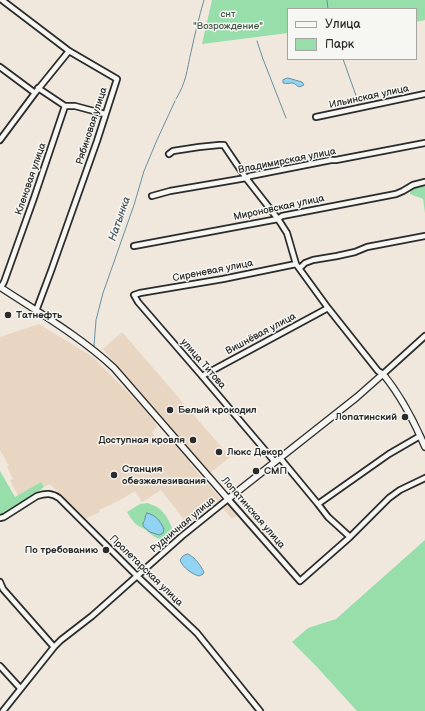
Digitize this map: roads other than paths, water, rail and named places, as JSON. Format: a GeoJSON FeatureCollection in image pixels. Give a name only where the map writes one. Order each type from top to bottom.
{"type":"FeatureCollection","features":[{"type":"Feature","properties":{"kind":"main road","name":"Лопатинская улица"},"geometry":{"type":"LineString","coordinates":[[1,287],[94,351],[114,368],[228,499]]}},
{"type":"Feature","properties":{"kind":"main road"},"geometry":{"type":"LineString","coordinates":[[383,374],[404,405],[425,447]]}},
{"type":"Feature","properties":{"kind":"main road","name":"Рудничная улица"},"geometry":{"type":"LineString","coordinates":[[228,499],[383,374]]}},
{"type":"Feature","properties":{"kind":"street","name":"Рябиновая улица"},"geometry":{"type":"LineString","coordinates":[[2,0],[69,51],[117,79],[97,141],[36,311]]}},
{"type":"Feature","properties":{"kind":"street"},"geometry":{"type":"LineString","coordinates":[[0,140],[36,90],[69,51]]}},
{"type":"Feature","properties":{"kind":"street"},"geometry":{"type":"LineString","coordinates":[[0,67],[36,90],[65,106],[75,106],[105,114]]}},
{"type":"Feature","properties":{"kind":"street","name":"Ильинская улица"},"geometry":{"type":"LineString","coordinates":[[316,117],[425,94]]}},
{"type":"Feature","properties":{"kind":"street","name":"Кленовая улица"},"geometry":{"type":"LineString","coordinates":[[1,287],[65,106]]}},
{"type":"Feature","properties":{"kind":"street","name":"Владимирская улица"},"geometry":{"type":"LineString","coordinates":[[152,196],[170,191],[246,178],[331,160],[425,143]]}},
{"type":"Feature","properties":{"kind":"street"},"geometry":{"type":"LineString","coordinates":[[169,154],[173,151],[224,145],[246,178],[287,233],[296,264],[366,357],[378,371],[383,374]]}},
{"type":"Feature","properties":{"kind":"street","name":"Мироновская улица"},"geometry":{"type":"LineString","coordinates":[[134,246],[278,219],[282,216],[400,193],[413,185],[425,182]]}},
{"type":"Feature","properties":{"kind":"street"},"geometry":{"type":"LineString","coordinates":[[300,268],[305,263],[313,260],[355,252],[367,247],[425,236]]}},
{"type":"Feature","properties":{"kind":"street","name":"Сиреневая улица"},"geometry":{"type":"LineString","coordinates":[[134,295],[296,264]]}},
{"type":"Feature","properties":{"kind":"street","name":"улица Титова"},"geometry":{"type":"LineString","coordinates":[[134,295],[138,302],[202,376],[318,504],[328,517],[350,537]]}},
{"type":"Feature","properties":{"kind":"street","name":"Вишнёвая улица"},"geometry":{"type":"LineString","coordinates":[[202,376],[328,308]]}},
{"type":"Feature","properties":{"kind":"street","name":"Рудничная улица"},"geometry":{"type":"LineString","coordinates":[[383,374],[425,336]]}},
{"type":"Feature","properties":{"kind":"street"},"geometry":{"type":"LineString","coordinates":[[318,504],[388,454],[420,436]]}},
{"type":"Feature","properties":{"kind":"street","name":"Лопатинская улица"},"geometry":{"type":"LineString","coordinates":[[228,499],[300,581],[350,537],[389,498],[400,490],[425,478]]}},
{"type":"Feature","properties":{"kind":"street","name":"Пролетарская улица"},"geometry":{"type":"LineString","coordinates":[[0,518],[37,496],[43,494],[54,495],[59,498],[137,576],[197,633],[260,711]]}},
{"type":"Feature","properties":{"kind":"street","name":"Рудничная улица"},"geometry":{"type":"LineString","coordinates":[[2,711],[54,646],[92,616],[182,536],[228,499]]}},
{"type":"Feature","properties":{"kind":"street"},"geometry":{"type":"LineString","coordinates":[[0,582],[4,589],[54,646]]}},
{"type":"Feature","properties":{"kind":"street"},"geometry":{"type":"LineString","coordinates":[[0,666],[20,688]]}},
{"type":"Feature","properties":{"kind":"water"},"geometry":{"type":"Polygon","coordinates":[[[288,78],[302,82],[304,85],[299,87],[293,83],[283,83],[283,80],[288,78]]]}},
{"type":"Feature","properties":{"kind":"water"},"geometry":{"type":"Polygon","coordinates":[[[147,513],[153,515],[159,521],[164,529],[163,533],[159,535],[150,532],[143,526],[147,513]]]}},
{"type":"Feature","properties":{"kind":"water"},"geometry":{"type":"Polygon","coordinates":[[[188,554],[198,562],[204,572],[203,574],[199,576],[196,575],[183,566],[180,560],[183,556],[188,554]]]}},
{"type":"Feature","properties":{"kind":"waterway","name":"Натынка"},"geometry":{"type":"LineString","coordinates":[[176,99],[186,76],[204,0]]}},
{"type":"Feature","properties":{"kind":"waterway"},"geometry":{"type":"LineString","coordinates":[[327,0],[328,8]]}},
{"type":"Feature","properties":{"kind":"waterway"},"geometry":{"type":"LineString","coordinates":[[257,41],[286,118]]}},
{"type":"Feature","properties":{"kind":"waterway"},"geometry":{"type":"LineString","coordinates":[[343,60],[359,104]]}},
{"type":"Feature","properties":{"kind":"waterway","name":"Натынка"},"geometry":{"type":"LineString","coordinates":[[94,346],[96,320],[103,293],[134,205],[144,171],[175,101]]}},
{"type":"Feature","properties":{"kind":"place","name":"Татнефть"},"geometry":{"type":"Point","coordinates":[8,315]}},
{"type":"Feature","properties":{"kind":"place","name":"Белый крокодил"},"geometry":{"type":"Point","coordinates":[170,410]}},
{"type":"Feature","properties":{"kind":"place","name":"Лопатинский"},"geometry":{"type":"Point","coordinates":[405,417]}},
{"type":"Feature","properties":{"kind":"place","name":"Доступная кровля"},"geometry":{"type":"Point","coordinates":[193,440]}},
{"type":"Feature","properties":{"kind":"place","name":"Люкс Декор"},"geometry":{"type":"Point","coordinates":[219,452]}},
{"type":"Feature","properties":{"kind":"place","name":"СМП"},"geometry":{"type":"Point","coordinates":[256,471]}},
{"type":"Feature","properties":{"kind":"place","name":"Станция обезжелезивания"},"geometry":{"type":"Point","coordinates":[114,475]}},
{"type":"Feature","properties":{"kind":"place","name":"По требованию"},"geometry":{"type":"Point","coordinates":[106,550]}},
{"type":"Feature","properties":{"kind":"park label","name":"снт \"Возрождение\""},"geometry":{"type":"Point","coordinates":[228,20]}}]}
